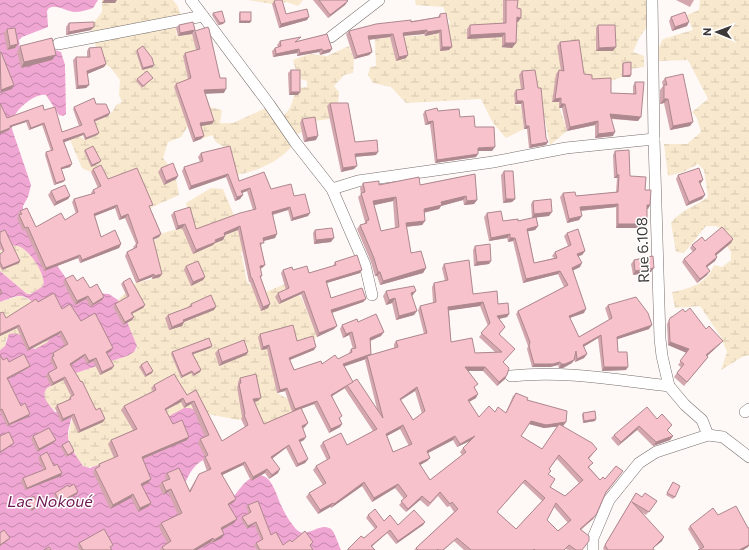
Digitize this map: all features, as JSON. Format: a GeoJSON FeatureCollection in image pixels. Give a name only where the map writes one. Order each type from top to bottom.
{"type":"FeatureCollection","features":[{"type":"Feature","properties":{"kind":"street"},"geometry":{"type":"LineString","coordinates":[[191,0],[269,104],[295,142],[332,189],[364,265],[372,295]]}},
{"type":"Feature","properties":{"kind":"street"},"geometry":{"type":"LineString","coordinates":[[331,37],[379,0]]}},
{"type":"Feature","properties":{"kind":"street","name":"Rue 6.108"},"geometry":{"type":"LineString","coordinates":[[652,0],[654,139],[660,339],[662,356],[669,386],[685,405],[702,420],[708,435]]}},
{"type":"Feature","properties":{"kind":"street"},"geometry":{"type":"LineString","coordinates":[[58,44],[203,16]]}},
{"type":"Feature","properties":{"kind":"street"},"geometry":{"type":"LineString","coordinates":[[332,189],[364,180],[493,162],[566,148],[654,139]]}},
{"type":"Feature","properties":{"kind":"street"},"geometry":{"type":"LineString","coordinates":[[511,376],[526,374],[589,377],[669,386]]}},
{"type":"Feature","properties":{"kind":"street"},"geometry":{"type":"LineString","coordinates":[[593,550],[593,538],[609,500],[639,463],[656,452],[708,435],[723,437],[749,458]]}},
{"type":"Feature","properties":{"kind":"green space"},"geometry":{"type":"Polygon","coordinates":[[[102,0],[173,0],[177,5],[184,23],[175,25],[177,36],[192,34],[196,48],[193,54],[206,106],[222,110],[220,123],[233,123],[266,108],[292,146],[287,152],[266,166],[250,172],[234,175],[227,149],[216,142],[212,135],[201,139],[188,126],[181,137],[168,142],[163,158],[170,167],[164,185],[176,179],[179,195],[150,208],[143,190],[106,182],[99,168],[91,172],[82,168],[70,140],[80,136],[85,140],[94,122],[107,116],[112,112],[116,105],[122,102],[119,95],[120,80],[111,68],[102,62],[92,37],[91,26],[102,12],[102,0]]]}},
{"type":"Feature","properties":{"kind":"green space"},"geometry":{"type":"Polygon","coordinates":[[[248,0],[303,0],[298,6],[287,2],[272,4],[248,0]]]}},
{"type":"Feature","properties":{"kind":"green space"},"geometry":{"type":"Polygon","coordinates":[[[415,0],[647,0],[650,22],[639,38],[633,52],[644,56],[644,67],[630,69],[622,64],[622,77],[608,82],[557,75],[553,102],[559,102],[567,131],[550,145],[539,91],[515,104],[521,106],[524,129],[506,138],[493,123],[481,99],[406,103],[391,87],[373,83],[368,75],[370,67],[376,66],[375,39],[446,32],[450,22],[443,7],[416,5],[415,0]]]}},
{"type":"Feature","properties":{"kind":"green space"},"geometry":{"type":"Polygon","coordinates":[[[700,0],[749,0],[749,355],[742,357],[721,370],[727,352],[721,337],[700,306],[675,308],[672,292],[697,284],[707,276],[714,265],[722,267],[731,260],[731,252],[722,238],[725,233],[717,226],[706,226],[684,253],[676,252],[671,223],[678,215],[708,197],[704,170],[698,164],[683,172],[668,176],[664,144],[687,144],[701,132],[697,118],[692,112],[708,99],[688,60],[659,61],[659,47],[663,39],[693,30],[687,15],[699,10],[700,0]]]}},
{"type":"Feature","properties":{"kind":"green space"},"geometry":{"type":"Polygon","coordinates":[[[349,46],[354,59],[353,73],[344,75],[334,86],[339,92],[337,113],[329,119],[300,123],[302,132],[297,134],[282,117],[289,110],[298,88],[307,87],[307,81],[298,78],[293,60],[310,54],[327,56],[349,46]]]}},
{"type":"Feature","properties":{"kind":"green space"},"geometry":{"type":"Polygon","coordinates":[[[211,188],[223,189],[248,249],[241,252],[247,282],[252,286],[261,310],[263,293],[293,281],[317,337],[272,369],[277,393],[288,399],[292,412],[261,428],[255,413],[239,420],[202,413],[171,415],[153,426],[146,445],[97,466],[83,466],[76,456],[68,437],[72,419],[51,407],[47,403],[44,393],[47,388],[76,373],[127,356],[137,349],[118,300],[136,283],[160,277],[151,243],[159,237],[160,234],[191,225],[186,203],[211,188]]]}},
{"type":"Feature","properties":{"kind":"green space"},"geometry":{"type":"Polygon","coordinates":[[[11,245],[17,245],[24,249],[37,264],[43,276],[43,286],[34,293],[27,294],[0,271],[0,250],[11,245]]]}},
{"type":"Feature","properties":{"kind":"green space"},"geometry":{"type":"Polygon","coordinates":[[[19,296],[31,301],[39,311],[51,335],[48,342],[44,346],[38,348],[32,348],[6,339],[5,346],[0,350],[0,302],[19,296]]]}},
{"type":"Feature","properties":{"kind":"water","name":"Lac Nokoué"},"geometry":{"type":"Polygon","coordinates":[[[0,0],[98,0],[93,8],[82,11],[74,12],[58,7],[49,8],[47,11],[48,27],[22,37],[19,40],[20,50],[52,49],[61,52],[65,65],[66,114],[63,116],[59,115],[46,95],[37,96],[22,106],[15,115],[12,125],[12,129],[31,185],[28,197],[23,206],[23,212],[34,233],[68,281],[93,293],[109,294],[118,300],[137,346],[134,352],[127,356],[76,373],[47,388],[45,391],[44,394],[46,400],[55,412],[71,415],[68,438],[75,455],[83,466],[90,468],[143,449],[153,426],[184,408],[190,408],[202,413],[209,458],[199,463],[191,471],[183,493],[234,496],[248,480],[258,475],[263,476],[272,484],[285,513],[297,530],[305,533],[323,527],[328,528],[332,530],[341,550],[0,550],[0,350],[5,346],[9,334],[19,335],[28,345],[35,349],[48,342],[51,335],[39,310],[29,300],[18,296],[0,302],[0,271],[27,294],[31,294],[43,286],[44,281],[40,269],[32,257],[22,248],[18,246],[9,246],[0,250],[0,0]]]}},
{"type":"Feature","properties":{"kind":"building"},"geometry":{"type":"Polygon","coordinates":[[[282,0],[286,14],[307,9],[309,17],[281,24],[274,1],[282,0]]]}},
{"type":"Feature","properties":{"kind":"building"},"geometry":{"type":"Polygon","coordinates":[[[319,0],[347,0],[348,1],[330,15],[319,0]]]}},
{"type":"Feature","properties":{"kind":"building"},"geometry":{"type":"Polygon","coordinates":[[[506,0],[518,0],[517,8],[521,9],[521,18],[517,17],[516,43],[505,43],[505,33],[470,35],[470,25],[506,23],[506,0]]]}},
{"type":"Feature","properties":{"kind":"building"},"geometry":{"type":"Polygon","coordinates":[[[222,11],[225,22],[220,23],[213,13],[222,11]]]}},
{"type":"Feature","properties":{"kind":"building"},"geometry":{"type":"Polygon","coordinates":[[[240,12],[251,12],[251,21],[240,21],[240,12]]]}},
{"type":"Feature","properties":{"kind":"building"},"geometry":{"type":"Polygon","coordinates":[[[685,12],[689,22],[675,27],[671,17],[685,12]]]}},
{"type":"Feature","properties":{"kind":"building"},"geometry":{"type":"Polygon","coordinates":[[[446,13],[452,47],[442,47],[441,30],[427,32],[427,30],[403,33],[408,55],[399,57],[393,34],[368,36],[372,52],[357,56],[349,31],[376,24],[411,20],[411,22],[440,17],[440,14],[446,13]]]}},
{"type":"Feature","properties":{"kind":"building"},"geometry":{"type":"Polygon","coordinates":[[[94,22],[94,27],[69,32],[69,23],[94,22]]]}},
{"type":"Feature","properties":{"kind":"building"},"geometry":{"type":"Polygon","coordinates":[[[193,22],[195,30],[180,33],[179,25],[193,22]]]}},
{"type":"Feature","properties":{"kind":"building"},"geometry":{"type":"Polygon","coordinates":[[[598,25],[615,25],[616,47],[599,48],[598,25]]]}},
{"type":"Feature","properties":{"kind":"building"},"geometry":{"type":"Polygon","coordinates":[[[208,27],[220,78],[226,78],[226,89],[204,90],[214,121],[200,123],[204,136],[195,138],[176,84],[191,78],[185,53],[200,49],[195,31],[208,27]]]}},
{"type":"Feature","properties":{"kind":"building"},"geometry":{"type":"Polygon","coordinates":[[[15,28],[18,44],[10,46],[7,29],[15,28]]]}},
{"type":"Feature","properties":{"kind":"building"},"geometry":{"type":"Polygon","coordinates":[[[327,34],[332,49],[323,51],[322,49],[300,53],[299,49],[276,54],[275,48],[281,46],[280,41],[301,37],[295,42],[327,34]]]}},
{"type":"Feature","properties":{"kind":"building"},"geometry":{"type":"Polygon","coordinates":[[[52,38],[56,55],[24,62],[20,46],[52,38]]]}},
{"type":"Feature","properties":{"kind":"building"},"geometry":{"type":"Polygon","coordinates":[[[579,40],[584,74],[592,75],[592,79],[611,78],[611,93],[636,94],[635,82],[644,82],[641,117],[610,114],[615,132],[598,134],[598,121],[570,127],[565,104],[561,104],[561,98],[555,99],[559,70],[564,71],[560,42],[579,40]]]}},
{"type":"Feature","properties":{"kind":"building"},"geometry":{"type":"Polygon","coordinates":[[[143,46],[152,58],[154,65],[143,68],[137,50],[143,46]]]}},
{"type":"Feature","properties":{"kind":"building"},"geometry":{"type":"Polygon","coordinates":[[[101,47],[106,64],[87,71],[89,85],[78,86],[76,57],[90,57],[89,48],[101,47]]]}},
{"type":"Feature","properties":{"kind":"building"},"geometry":{"type":"Polygon","coordinates":[[[0,52],[14,85],[1,90],[0,52]]]}},
{"type":"Feature","properties":{"kind":"building"},"geometry":{"type":"Polygon","coordinates":[[[631,62],[631,75],[623,76],[623,63],[631,62]]]}},
{"type":"Feature","properties":{"kind":"building"},"geometry":{"type":"Polygon","coordinates":[[[291,70],[300,70],[300,92],[291,92],[291,70]]]}},
{"type":"Feature","properties":{"kind":"building"},"geometry":{"type":"Polygon","coordinates":[[[535,70],[538,88],[541,88],[546,138],[548,142],[531,145],[529,126],[526,126],[523,101],[517,101],[516,90],[524,89],[522,71],[535,70]]]}},
{"type":"Feature","properties":{"kind":"building"},"geometry":{"type":"Polygon","coordinates":[[[147,71],[153,78],[143,86],[137,79],[147,71]]]}},
{"type":"Feature","properties":{"kind":"building"},"geometry":{"type":"Polygon","coordinates":[[[683,74],[693,122],[673,126],[668,99],[664,99],[664,85],[667,85],[665,78],[683,74]]]}},
{"type":"Feature","properties":{"kind":"building"},"geometry":{"type":"Polygon","coordinates":[[[94,98],[96,104],[106,104],[110,113],[94,120],[99,133],[86,138],[84,133],[63,140],[72,164],[61,168],[65,180],[56,183],[46,152],[53,150],[44,123],[31,128],[28,120],[10,126],[10,128],[0,132],[0,103],[7,118],[43,105],[44,110],[55,107],[62,132],[82,125],[74,107],[94,98]]]}},
{"type":"Feature","properties":{"kind":"building"},"geometry":{"type":"Polygon","coordinates":[[[330,103],[348,103],[355,142],[377,140],[378,152],[355,154],[357,166],[343,168],[330,103]]]}},
{"type":"Feature","properties":{"kind":"building"},"geometry":{"type":"Polygon","coordinates":[[[437,108],[438,111],[459,109],[460,117],[474,116],[475,127],[494,127],[495,147],[478,148],[478,154],[437,160],[433,121],[428,122],[425,111],[437,108]]]}},
{"type":"Feature","properties":{"kind":"building"},"geometry":{"type":"Polygon","coordinates":[[[315,117],[318,136],[307,138],[302,119],[315,117]]]}},
{"type":"Feature","properties":{"kind":"building"},"geometry":{"type":"Polygon","coordinates":[[[93,146],[101,161],[92,165],[85,150],[93,146]]]}},
{"type":"Feature","properties":{"kind":"building"},"geometry":{"type":"Polygon","coordinates":[[[230,146],[239,181],[264,172],[271,189],[291,184],[294,196],[305,194],[310,213],[293,218],[290,207],[272,212],[277,234],[263,238],[264,243],[260,243],[265,265],[260,266],[262,276],[260,276],[270,304],[263,307],[251,278],[240,226],[224,233],[225,236],[215,240],[216,242],[196,250],[185,224],[178,226],[174,212],[190,207],[196,229],[240,213],[256,209],[250,188],[241,191],[243,195],[237,197],[228,174],[191,186],[184,167],[203,161],[201,153],[230,146]]]}},
{"type":"Feature","properties":{"kind":"building"},"geometry":{"type":"Polygon","coordinates":[[[629,150],[630,176],[646,177],[645,190],[651,190],[650,205],[647,205],[647,224],[618,224],[618,204],[580,207],[582,216],[569,219],[563,193],[575,192],[576,196],[618,192],[619,175],[617,175],[615,151],[629,150]]]}},
{"type":"Feature","properties":{"kind":"building"},"geometry":{"type":"Polygon","coordinates":[[[173,163],[178,176],[166,181],[161,168],[173,163]]]}},
{"type":"Feature","properties":{"kind":"building"},"geometry":{"type":"Polygon","coordinates":[[[101,165],[108,179],[137,168],[153,205],[149,206],[161,234],[153,238],[162,274],[154,276],[154,274],[139,280],[127,252],[137,247],[136,244],[138,243],[128,214],[121,217],[117,205],[94,214],[101,237],[115,230],[121,244],[82,260],[80,255],[46,268],[28,227],[25,228],[19,215],[22,214],[20,211],[27,208],[36,227],[61,213],[65,220],[78,212],[74,199],[95,193],[93,190],[101,186],[93,169],[101,165]]]}},
{"type":"Feature","properties":{"kind":"building"},"geometry":{"type":"Polygon","coordinates":[[[699,168],[703,180],[699,181],[705,195],[689,202],[678,175],[699,168]]]}},
{"type":"Feature","properties":{"kind":"building"},"geometry":{"type":"Polygon","coordinates":[[[504,171],[513,171],[515,199],[506,199],[504,171]]]}},
{"type":"Feature","properties":{"kind":"building"},"geometry":{"type":"Polygon","coordinates":[[[475,174],[477,200],[467,201],[466,196],[441,202],[442,205],[424,209],[425,221],[406,223],[411,253],[421,251],[426,268],[383,281],[380,272],[378,272],[374,258],[360,225],[367,223],[366,221],[369,220],[361,193],[365,192],[363,183],[379,181],[379,185],[419,177],[420,185],[475,174]],[[396,197],[373,201],[381,231],[399,227],[396,197]]]}},
{"type":"Feature","properties":{"kind":"building"},"geometry":{"type":"Polygon","coordinates":[[[65,185],[70,196],[56,202],[51,191],[65,185]]]}},
{"type":"Feature","properties":{"kind":"building"},"geometry":{"type":"Polygon","coordinates":[[[551,199],[552,212],[534,214],[533,201],[551,199]]]}},
{"type":"Feature","properties":{"kind":"building"},"geometry":{"type":"Polygon","coordinates":[[[501,211],[503,221],[518,219],[518,221],[536,217],[538,226],[527,229],[534,263],[557,258],[555,252],[571,245],[567,233],[578,229],[585,251],[577,254],[582,263],[572,268],[586,309],[569,316],[579,337],[612,318],[608,305],[636,297],[648,313],[652,325],[617,337],[618,352],[627,352],[628,367],[604,367],[601,335],[583,345],[587,354],[577,359],[576,351],[574,360],[565,364],[561,364],[560,362],[553,364],[534,364],[529,346],[530,342],[518,311],[568,285],[560,271],[526,279],[515,238],[510,238],[510,234],[491,238],[487,213],[501,211]]]}},
{"type":"Feature","properties":{"kind":"building"},"geometry":{"type":"Polygon","coordinates":[[[722,227],[733,239],[715,254],[717,257],[706,266],[710,271],[700,279],[684,259],[696,249],[692,245],[702,237],[705,241],[722,227]]]}},
{"type":"Feature","properties":{"kind":"building"},"geometry":{"type":"Polygon","coordinates":[[[332,228],[334,238],[316,240],[315,230],[332,228]]]}},
{"type":"Feature","properties":{"kind":"building"},"geometry":{"type":"Polygon","coordinates":[[[5,230],[20,261],[3,268],[0,262],[0,254],[4,251],[0,241],[0,232],[5,230]]]}},
{"type":"Feature","properties":{"kind":"building"},"geometry":{"type":"Polygon","coordinates":[[[490,244],[491,261],[477,262],[475,246],[490,244]]]}},
{"type":"Feature","properties":{"kind":"building"},"geometry":{"type":"Polygon","coordinates":[[[357,255],[362,270],[326,281],[331,298],[362,288],[366,299],[331,310],[337,326],[319,333],[304,291],[281,301],[278,293],[289,288],[283,270],[292,267],[293,270],[307,266],[309,273],[336,265],[335,262],[357,255]]]}},
{"type":"Feature","properties":{"kind":"building"},"geometry":{"type":"Polygon","coordinates":[[[653,256],[654,268],[635,271],[634,260],[653,256]]]}},
{"type":"Feature","properties":{"kind":"building"},"geometry":{"type":"Polygon","coordinates":[[[469,260],[473,294],[497,291],[498,304],[508,303],[509,314],[497,316],[505,327],[499,334],[515,349],[503,362],[509,368],[507,375],[499,382],[485,367],[465,367],[478,384],[474,387],[478,394],[468,400],[479,417],[489,406],[495,412],[498,407],[506,413],[516,393],[528,398],[527,400],[567,411],[566,422],[546,425],[531,421],[521,436],[542,449],[559,424],[592,443],[597,449],[588,458],[593,463],[588,467],[600,480],[603,477],[605,479],[616,466],[623,471],[606,492],[596,515],[580,529],[589,536],[589,541],[582,550],[576,550],[569,545],[564,550],[471,550],[457,538],[443,550],[418,550],[416,548],[458,509],[452,502],[450,504],[440,492],[430,503],[422,496],[408,509],[401,501],[407,496],[398,484],[374,498],[364,482],[334,504],[333,503],[320,510],[309,493],[326,483],[316,466],[330,458],[323,442],[341,433],[347,445],[377,429],[347,385],[357,379],[383,418],[367,356],[398,347],[396,341],[427,333],[420,306],[436,302],[434,283],[448,280],[444,264],[469,260]],[[483,302],[448,307],[451,342],[472,338],[475,353],[502,352],[481,333],[490,323],[483,302]],[[417,387],[400,399],[413,420],[425,411],[417,387]],[[403,425],[386,434],[393,452],[412,444],[403,425]],[[455,436],[427,451],[430,458],[419,463],[430,480],[466,452],[463,448],[475,436],[460,444],[455,436]],[[559,455],[549,469],[551,471],[548,474],[555,479],[550,487],[565,496],[583,480],[559,455]],[[525,480],[497,512],[516,529],[545,498],[525,480]],[[556,503],[547,520],[558,531],[571,520],[556,503]]]}},
{"type":"Feature","properties":{"kind":"building"},"geometry":{"type":"Polygon","coordinates":[[[198,261],[205,277],[193,282],[186,266],[198,261]]]}},
{"type":"Feature","properties":{"kind":"building"},"geometry":{"type":"Polygon","coordinates":[[[73,275],[77,281],[83,277],[90,288],[97,284],[104,297],[93,304],[88,296],[77,301],[65,279],[73,275]]]}},
{"type":"Feature","properties":{"kind":"building"},"geometry":{"type":"Polygon","coordinates":[[[130,278],[145,305],[131,313],[134,317],[125,322],[115,304],[129,296],[123,282],[130,278]]]}},
{"type":"Feature","properties":{"kind":"building"},"geometry":{"type":"Polygon","coordinates":[[[414,286],[416,291],[411,293],[417,311],[399,316],[395,298],[389,300],[386,291],[414,286]]]}},
{"type":"Feature","properties":{"kind":"building"},"geometry":{"type":"Polygon","coordinates":[[[54,293],[62,309],[70,304],[81,321],[95,313],[113,348],[106,352],[114,366],[102,372],[96,358],[89,361],[85,354],[70,364],[81,382],[82,381],[96,410],[100,408],[105,419],[80,430],[74,414],[63,419],[57,405],[71,399],[70,397],[74,395],[65,377],[53,383],[48,373],[57,368],[52,357],[54,356],[53,353],[68,344],[61,331],[29,348],[19,325],[0,334],[0,313],[3,312],[6,318],[36,299],[38,302],[54,293]]]}},
{"type":"Feature","properties":{"kind":"building"},"geometry":{"type":"Polygon","coordinates":[[[211,295],[216,307],[183,320],[184,322],[172,327],[168,315],[192,306],[191,304],[211,295]]]}},
{"type":"Feature","properties":{"kind":"building"},"geometry":{"type":"Polygon","coordinates":[[[690,308],[706,329],[709,326],[723,341],[706,355],[708,357],[687,382],[677,373],[684,364],[680,361],[689,349],[670,342],[669,320],[683,309],[685,312],[690,308]]]}},
{"type":"Feature","properties":{"kind":"building"},"geometry":{"type":"Polygon","coordinates":[[[376,314],[384,332],[370,338],[371,354],[343,364],[353,382],[331,395],[342,416],[339,418],[342,424],[331,429],[317,401],[295,409],[287,388],[280,390],[269,345],[263,347],[260,334],[293,325],[297,341],[313,336],[316,347],[289,358],[294,370],[321,361],[322,364],[335,355],[338,359],[352,352],[351,349],[356,348],[352,332],[346,334],[342,325],[357,319],[358,322],[376,314]]]}},
{"type":"Feature","properties":{"kind":"building"},"geometry":{"type":"Polygon","coordinates":[[[209,338],[212,346],[192,353],[201,370],[194,374],[192,371],[182,376],[172,352],[209,338]]]}},
{"type":"Feature","properties":{"kind":"building"},"geometry":{"type":"Polygon","coordinates":[[[244,340],[248,352],[222,362],[218,350],[244,340]]]}},
{"type":"Feature","properties":{"kind":"building"},"geometry":{"type":"Polygon","coordinates":[[[24,354],[30,366],[7,378],[21,406],[25,403],[30,414],[9,424],[2,409],[0,410],[0,355],[3,360],[7,358],[9,362],[24,354]]]}},
{"type":"Feature","properties":{"kind":"building"},"geometry":{"type":"Polygon","coordinates":[[[147,361],[153,371],[146,375],[141,365],[147,361]]]}},
{"type":"Feature","properties":{"kind":"building"},"geometry":{"type":"Polygon","coordinates":[[[174,374],[187,395],[196,390],[222,441],[248,425],[244,415],[239,384],[241,383],[240,378],[256,374],[261,398],[253,399],[264,424],[301,408],[308,423],[302,426],[306,437],[299,440],[308,459],[298,464],[289,445],[271,457],[280,469],[272,475],[267,469],[253,477],[245,462],[221,473],[236,499],[228,504],[237,519],[221,528],[224,534],[214,540],[213,538],[193,550],[164,550],[162,547],[171,541],[161,523],[182,513],[171,489],[166,491],[162,482],[170,479],[167,473],[179,468],[190,492],[199,474],[211,469],[205,457],[208,455],[200,439],[209,435],[194,401],[186,404],[183,398],[165,409],[173,424],[182,420],[189,437],[142,457],[151,479],[141,484],[151,503],[140,508],[133,494],[113,505],[95,469],[100,466],[99,464],[118,456],[111,440],[137,429],[124,406],[156,390],[154,385],[174,374]]]}},
{"type":"Feature","properties":{"kind":"building"},"geometry":{"type":"Polygon","coordinates":[[[647,407],[657,419],[662,414],[672,425],[667,430],[673,436],[656,442],[639,426],[621,442],[614,435],[647,407]]]}},
{"type":"Feature","properties":{"kind":"building"},"geometry":{"type":"Polygon","coordinates":[[[595,411],[596,419],[584,421],[583,413],[595,411]]]}},
{"type":"Feature","properties":{"kind":"building"},"geometry":{"type":"Polygon","coordinates":[[[49,428],[56,440],[39,449],[33,436],[49,428]]]}},
{"type":"Feature","properties":{"kind":"building"},"geometry":{"type":"Polygon","coordinates":[[[9,432],[14,443],[0,452],[0,436],[9,432]]]}},
{"type":"Feature","properties":{"kind":"building"},"geometry":{"type":"Polygon","coordinates":[[[69,441],[74,451],[68,455],[62,445],[69,441]]]}},
{"type":"Feature","properties":{"kind":"building"},"geometry":{"type":"Polygon","coordinates":[[[47,452],[54,466],[57,464],[62,473],[27,488],[23,478],[46,469],[40,456],[47,452]]]}},
{"type":"Feature","properties":{"kind":"building"},"geometry":{"type":"Polygon","coordinates":[[[673,482],[680,486],[675,497],[667,493],[673,482]]]}},
{"type":"Feature","properties":{"kind":"building"},"geometry":{"type":"Polygon","coordinates":[[[74,484],[78,492],[60,502],[55,493],[68,485],[69,487],[74,484]]]}},
{"type":"Feature","properties":{"kind":"building"},"geometry":{"type":"Polygon","coordinates":[[[636,493],[642,497],[645,493],[657,501],[649,512],[632,502],[664,537],[653,548],[654,550],[608,550],[605,545],[636,493]]]}},
{"type":"Feature","properties":{"kind":"building"},"geometry":{"type":"Polygon","coordinates":[[[34,496],[39,505],[32,509],[27,500],[34,496]]]}},
{"type":"Feature","properties":{"kind":"building"},"geometry":{"type":"Polygon","coordinates":[[[258,501],[271,535],[276,532],[283,545],[290,540],[292,542],[305,531],[313,542],[310,545],[313,550],[260,550],[256,543],[263,539],[256,522],[248,526],[242,517],[251,512],[248,505],[258,501]]]}},
{"type":"Feature","properties":{"kind":"building"},"geometry":{"type":"Polygon","coordinates":[[[736,506],[749,528],[749,545],[739,550],[698,550],[704,547],[690,526],[713,508],[718,515],[736,506]]]}},
{"type":"Feature","properties":{"kind":"building"},"geometry":{"type":"Polygon","coordinates":[[[375,509],[384,521],[390,515],[398,525],[414,510],[425,522],[398,541],[390,530],[371,546],[375,550],[348,550],[361,536],[364,538],[377,527],[368,515],[375,509]]]}},
{"type":"Feature","properties":{"kind":"building"},"geometry":{"type":"Polygon","coordinates":[[[104,529],[113,545],[110,547],[112,550],[83,550],[79,543],[104,529]]]}},
{"type":"Feature","properties":{"kind":"building"},"geometry":{"type":"Polygon","coordinates":[[[4,530],[10,538],[0,545],[0,533],[4,530]]]}},
{"type":"Feature","properties":{"kind":"building"},"geometry":{"type":"Polygon","coordinates":[[[49,547],[51,550],[44,550],[49,547]]]}}]}
